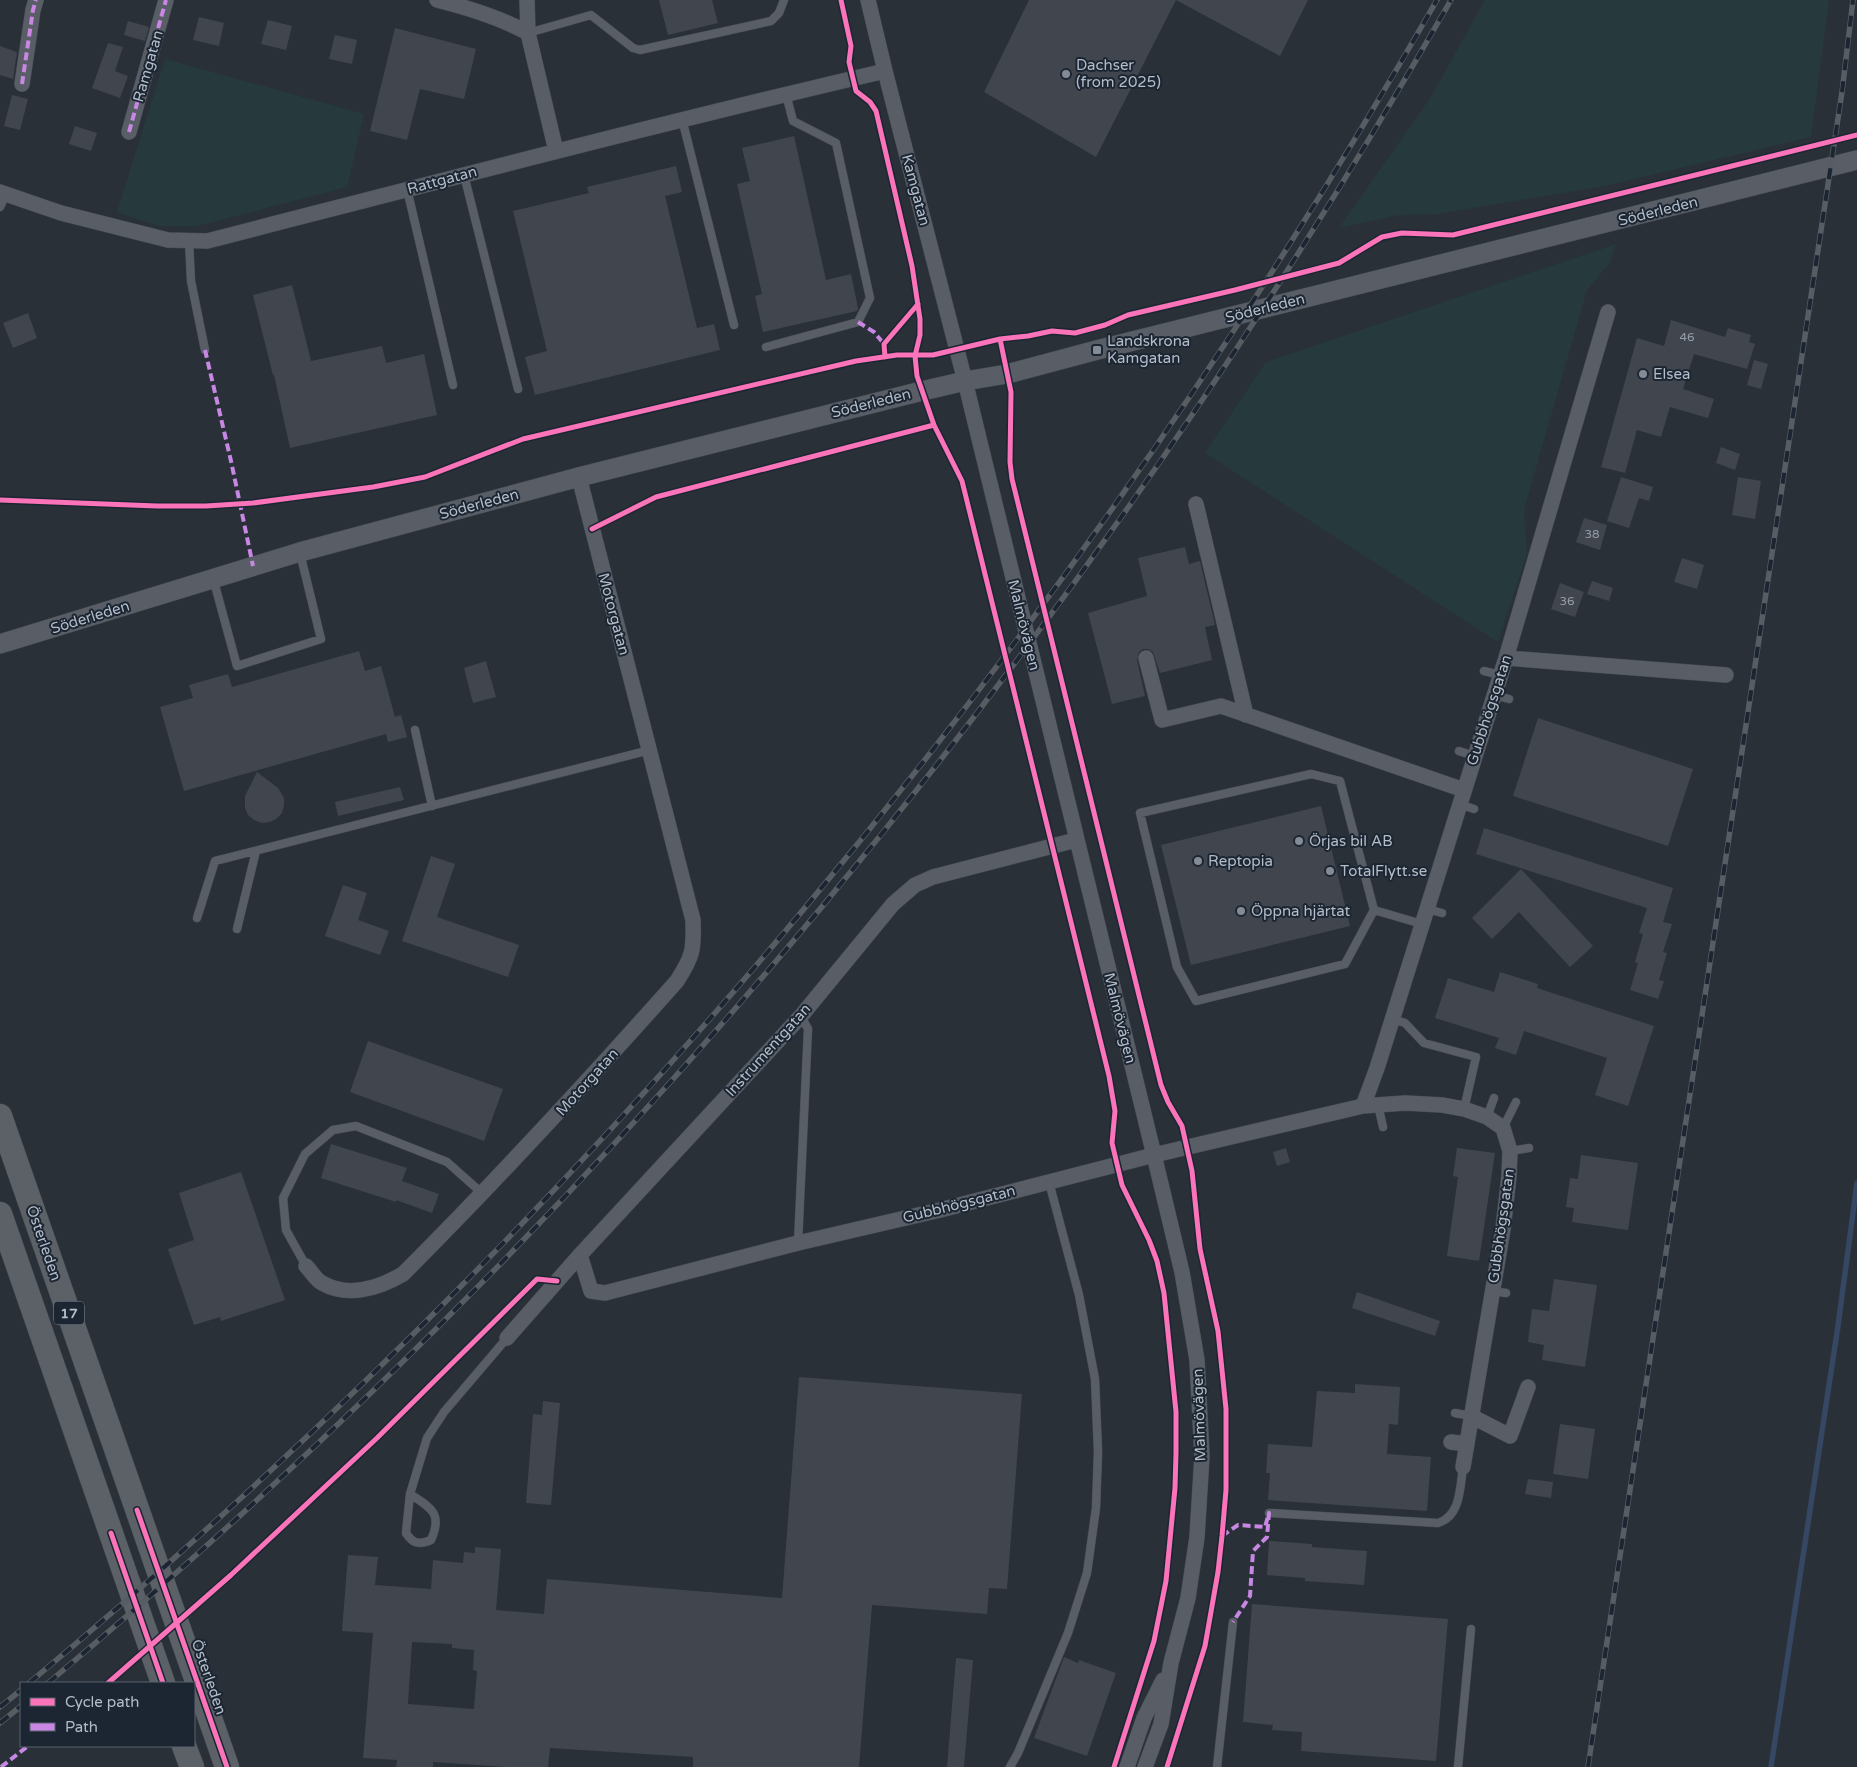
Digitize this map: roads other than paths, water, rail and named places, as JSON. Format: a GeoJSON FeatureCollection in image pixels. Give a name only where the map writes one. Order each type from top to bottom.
{"type":"FeatureCollection","features":[{"type":"Feature","properties":{"kind":"main road","name":"Österleden"},"geometry":{"type":"LineString","coordinates":[[0,1116],[227,1767]]}},
{"type":"Feature","properties":{"kind":"main road","name":"17"},"geometry":{"type":"LineString","coordinates":[[0,1214],[162,1682]]}},
{"type":"Feature","properties":{"kind":"main road"},"geometry":{"type":"LineString","coordinates":[[184,1747],[192,1767]]}},
{"type":"Feature","properties":{"kind":"street"},"geometry":{"type":"LineString","coordinates":[[22,84],[36,0]]}},
{"type":"Feature","properties":{"kind":"street","name":"Ramgatan"},"geometry":{"type":"LineString","coordinates":[[129,132],[166,0]]}},
{"type":"Feature","properties":{"kind":"street"},"geometry":{"type":"LineString","coordinates":[[436,0],[504,20],[528,33]]}},
{"type":"Feature","properties":{"kind":"street"},"geometry":{"type":"LineString","coordinates":[[527,0],[528,33],[556,151]]}},
{"type":"Feature","properties":{"kind":"street","name":"Kamgatan"},"geometry":{"type":"LineString","coordinates":[[868,0],[965,380]]}},
{"type":"Feature","properties":{"kind":"street","name":"Rattgatan"},"geometry":{"type":"LineString","coordinates":[[2,198],[168,240],[207,241],[464,174],[885,71]]}},
{"type":"Feature","properties":{"kind":"street","name":"Söderleden"},"geometry":{"type":"LineString","coordinates":[[3,644],[300,552],[579,477],[965,380],[1008,374],[1097,350],[1857,160]]}},
{"type":"Feature","properties":{"kind":"street","name":"Gubbhögsgatan"},"geometry":{"type":"LineString","coordinates":[[1371,1106],[1378,1068],[1392,1019],[1506,658],[1608,312]]}},
{"type":"Feature","properties":{"kind":"street","name":"Malmövägen"},"geometry":{"type":"LineString","coordinates":[[965,380],[1182,1272],[1197,1360],[1202,1456],[1197,1537],[1188,1598],[1171,1663],[1161,1724],[1145,1767]]}},
{"type":"Feature","properties":{"kind":"street","name":"Motorgatan"},"geometry":{"type":"LineString","coordinates":[[306,1266],[320,1283],[342,1291],[366,1290],[389,1282],[403,1274],[483,1194],[677,981],[688,963],[694,945],[693,920],[579,477]]}},
{"type":"Feature","properties":{"kind":"street"},"geometry":{"type":"LineString","coordinates":[[1196,504],[1246,715]]}},
{"type":"Feature","properties":{"kind":"street"},"geometry":{"type":"LineString","coordinates":[[1146,658],[1162,720],[1221,706],[1461,797]]}},
{"type":"Feature","properties":{"kind":"street"},"geometry":{"type":"LineString","coordinates":[[1506,658],[1726,675]]}},
{"type":"Feature","properties":{"kind":"street","name":"Instrumentgatan"},"geometry":{"type":"LineString","coordinates":[[507,1338],[580,1255],[801,1016],[893,904],[915,885],[933,877],[1076,840]]}},
{"type":"Feature","properties":{"kind":"street","name":"Gubbhögsgatan"},"geometry":{"type":"LineString","coordinates":[[580,1255],[591,1292],[605,1293],[798,1243],[940,1210],[1154,1156],[1371,1106],[1405,1103],[1442,1105],[1464,1109],[1487,1117],[1503,1128],[1510,1151],[1510,1176],[1499,1292],[1470,1416],[1463,1467]]}},
{"type":"Feature","properties":{"kind":"street"},"geometry":{"type":"LineString","coordinates":[[1470,1416],[1510,1436],[1528,1387]]}},
{"type":"Feature","properties":{"kind":"street"},"geometry":{"type":"LineString","coordinates":[[1451,1442],[1467,1444]]}},
{"type":"Feature","properties":{"kind":"street","name":"Malmövägen"},"geometry":{"type":"LineString","coordinates":[[1128,1767],[1144,1718],[1171,1663]]}},
{"type":"Feature","properties":{"kind":"lane"},"geometry":{"type":"LineString","coordinates":[[528,33],[591,15],[633,48],[640,50],[771,21],[779,13],[784,0]]}},
{"type":"Feature","properties":{"kind":"lane"},"geometry":{"type":"LineString","coordinates":[[766,347],[858,322],[870,298],[836,143],[792,121],[786,94]]}},
{"type":"Feature","properties":{"kind":"lane"},"geometry":{"type":"LineString","coordinates":[[682,120],[734,325]]}},
{"type":"Feature","properties":{"kind":"lane"},"geometry":{"type":"LineString","coordinates":[[464,174],[518,389]]}},
{"type":"Feature","properties":{"kind":"lane"},"geometry":{"type":"LineString","coordinates":[[407,189],[453,385]]}},
{"type":"Feature","properties":{"kind":"lane"},"geometry":{"type":"LineString","coordinates":[[189,241],[192,281],[206,350]]}},
{"type":"Feature","properties":{"kind":"lane"},"geometry":{"type":"LineString","coordinates":[[213,578],[237,666],[321,639],[300,552]]}},
{"type":"Feature","properties":{"kind":"lane"},"geometry":{"type":"LineString","coordinates":[[1484,671],[1500,675]]}},
{"type":"Feature","properties":{"kind":"lane"},"geometry":{"type":"LineString","coordinates":[[1494,695],[1509,700]]}},
{"type":"Feature","properties":{"kind":"lane"},"geometry":{"type":"LineString","coordinates":[[415,730],[432,806]]}},
{"type":"Feature","properties":{"kind":"lane"},"geometry":{"type":"LineString","coordinates":[[197,918],[215,861],[650,750]]}},
{"type":"Feature","properties":{"kind":"lane"},"geometry":{"type":"LineString","coordinates":[[1459,751],[1474,756]]}},
{"type":"Feature","properties":{"kind":"lane"},"geometry":{"type":"LineString","coordinates":[[1311,774],[1340,781],[1374,910],[1344,964],[1196,1000],[1177,967],[1140,813],[1311,774]]}},
{"type":"Feature","properties":{"kind":"lane"},"geometry":{"type":"LineString","coordinates":[[1461,797],[1474,809]]}},
{"type":"Feature","properties":{"kind":"lane"},"geometry":{"type":"LineString","coordinates":[[237,929],[256,851]]}},
{"type":"Feature","properties":{"kind":"lane"},"geometry":{"type":"LineString","coordinates":[[1427,909],[1442,913]]}},
{"type":"Feature","properties":{"kind":"lane"},"geometry":{"type":"LineString","coordinates":[[1374,910],[1422,924]]}},
{"type":"Feature","properties":{"kind":"lane"},"geometry":{"type":"LineString","coordinates":[[798,1243],[808,1029],[801,1016]]}},
{"type":"Feature","properties":{"kind":"lane"},"geometry":{"type":"LineString","coordinates":[[1392,1019],[1405,1023],[1424,1043],[1476,1057],[1464,1109]]}},
{"type":"Feature","properties":{"kind":"lane"},"geometry":{"type":"LineString","coordinates":[[1487,1117],[1494,1098]]}},
{"type":"Feature","properties":{"kind":"lane"},"geometry":{"type":"LineString","coordinates":[[1503,1128],[1516,1102]]}},
{"type":"Feature","properties":{"kind":"lane"},"geometry":{"type":"LineString","coordinates":[[1371,1106],[1383,1127]]}},
{"type":"Feature","properties":{"kind":"lane"},"geometry":{"type":"LineString","coordinates":[[306,1266],[286,1230],[283,1198],[305,1154],[333,1130],[356,1126],[447,1162],[483,1194]]}},
{"type":"Feature","properties":{"kind":"lane"},"geometry":{"type":"LineString","coordinates":[[1510,1151],[1529,1148]]}},
{"type":"Feature","properties":{"kind":"lane"},"geometry":{"type":"LineString","coordinates":[[1010,1767],[1018,1753],[1068,1633],[1087,1573],[1096,1508],[1098,1452],[1095,1379],[1080,1295],[1049,1182]]}},
{"type":"Feature","properties":{"kind":"lane"},"geometry":{"type":"LineString","coordinates":[[410,1494],[432,1510],[436,1518],[435,1530],[430,1540],[420,1544],[411,1541],[406,1533],[410,1494],[427,1438],[444,1412],[507,1338]]}},
{"type":"Feature","properties":{"kind":"lane"},"geometry":{"type":"LineString","coordinates":[[1455,1413],[1470,1416]]}},
{"type":"Feature","properties":{"kind":"lane"},"geometry":{"type":"LineString","coordinates":[[1270,1513],[1438,1523],[1444,1521],[1452,1514],[1457,1504],[1463,1467]]}},
{"type":"Feature","properties":{"kind":"lane"},"geometry":{"type":"LineString","coordinates":[[1217,1767],[1233,1622]]}},
{"type":"Feature","properties":{"kind":"lane"},"geometry":{"type":"LineString","coordinates":[[1458,1767],[1471,1629]]}},
{"type":"Feature","properties":{"kind":"waterway"},"geometry":{"type":"LineString","coordinates":[[1771,1767],[1838,1326],[1857,1183]]}},
{"type":"Feature","properties":{"kind":"railway"},"geometry":{"type":"LineString","coordinates":[[30,1682],[237,1502],[436,1311],[627,1112],[808,904],[980,689],[1142,466],[1295,236],[1437,0]]}},
{"type":"Feature","properties":{"kind":"railway"},"geometry":{"type":"LineString","coordinates":[[49,1682],[255,1502],[454,1311],[644,1112],[824,904],[995,689],[1157,466],[1309,236],[1451,0]]}},
{"type":"Feature","properties":{"kind":"railway"},"geometry":{"type":"LineString","coordinates":[[1588,1767],[1842,92],[1853,0]]}},
{"type":"Feature","properties":{"kind":"railway"},"geometry":{"type":"LineString","coordinates":[[0,1707],[20,1691]]}},
{"type":"Feature","properties":{"kind":"railway"},"geometry":{"type":"LineString","coordinates":[[0,1723],[20,1707]]}},
{"type":"Feature","properties":{"kind":"place","name":"Dachser (from 2025)"},"geometry":{"type":"Point","coordinates":[1066,74]}},
{"type":"Feature","properties":{"kind":"place","name":"Landskrona Kamgatan"},"geometry":{"type":"Point","coordinates":[1097,350]}},
{"type":"Feature","properties":{"kind":"place","name":"Elsea"},"geometry":{"type":"Point","coordinates":[1643,374]}},
{"type":"Feature","properties":{"kind":"place","name":"Örjas bil AB"},"geometry":{"type":"Point","coordinates":[1299,841]}},
{"type":"Feature","properties":{"kind":"place","name":"Reptopia"},"geometry":{"type":"Point","coordinates":[1198,861]}},
{"type":"Feature","properties":{"kind":"place","name":"TotalFlytt.se"},"geometry":{"type":"Point","coordinates":[1330,871]}},
{"type":"Feature","properties":{"kind":"place","name":"Öppna hjärtat"},"geometry":{"type":"Point","coordinates":[1241,911]}}]}
